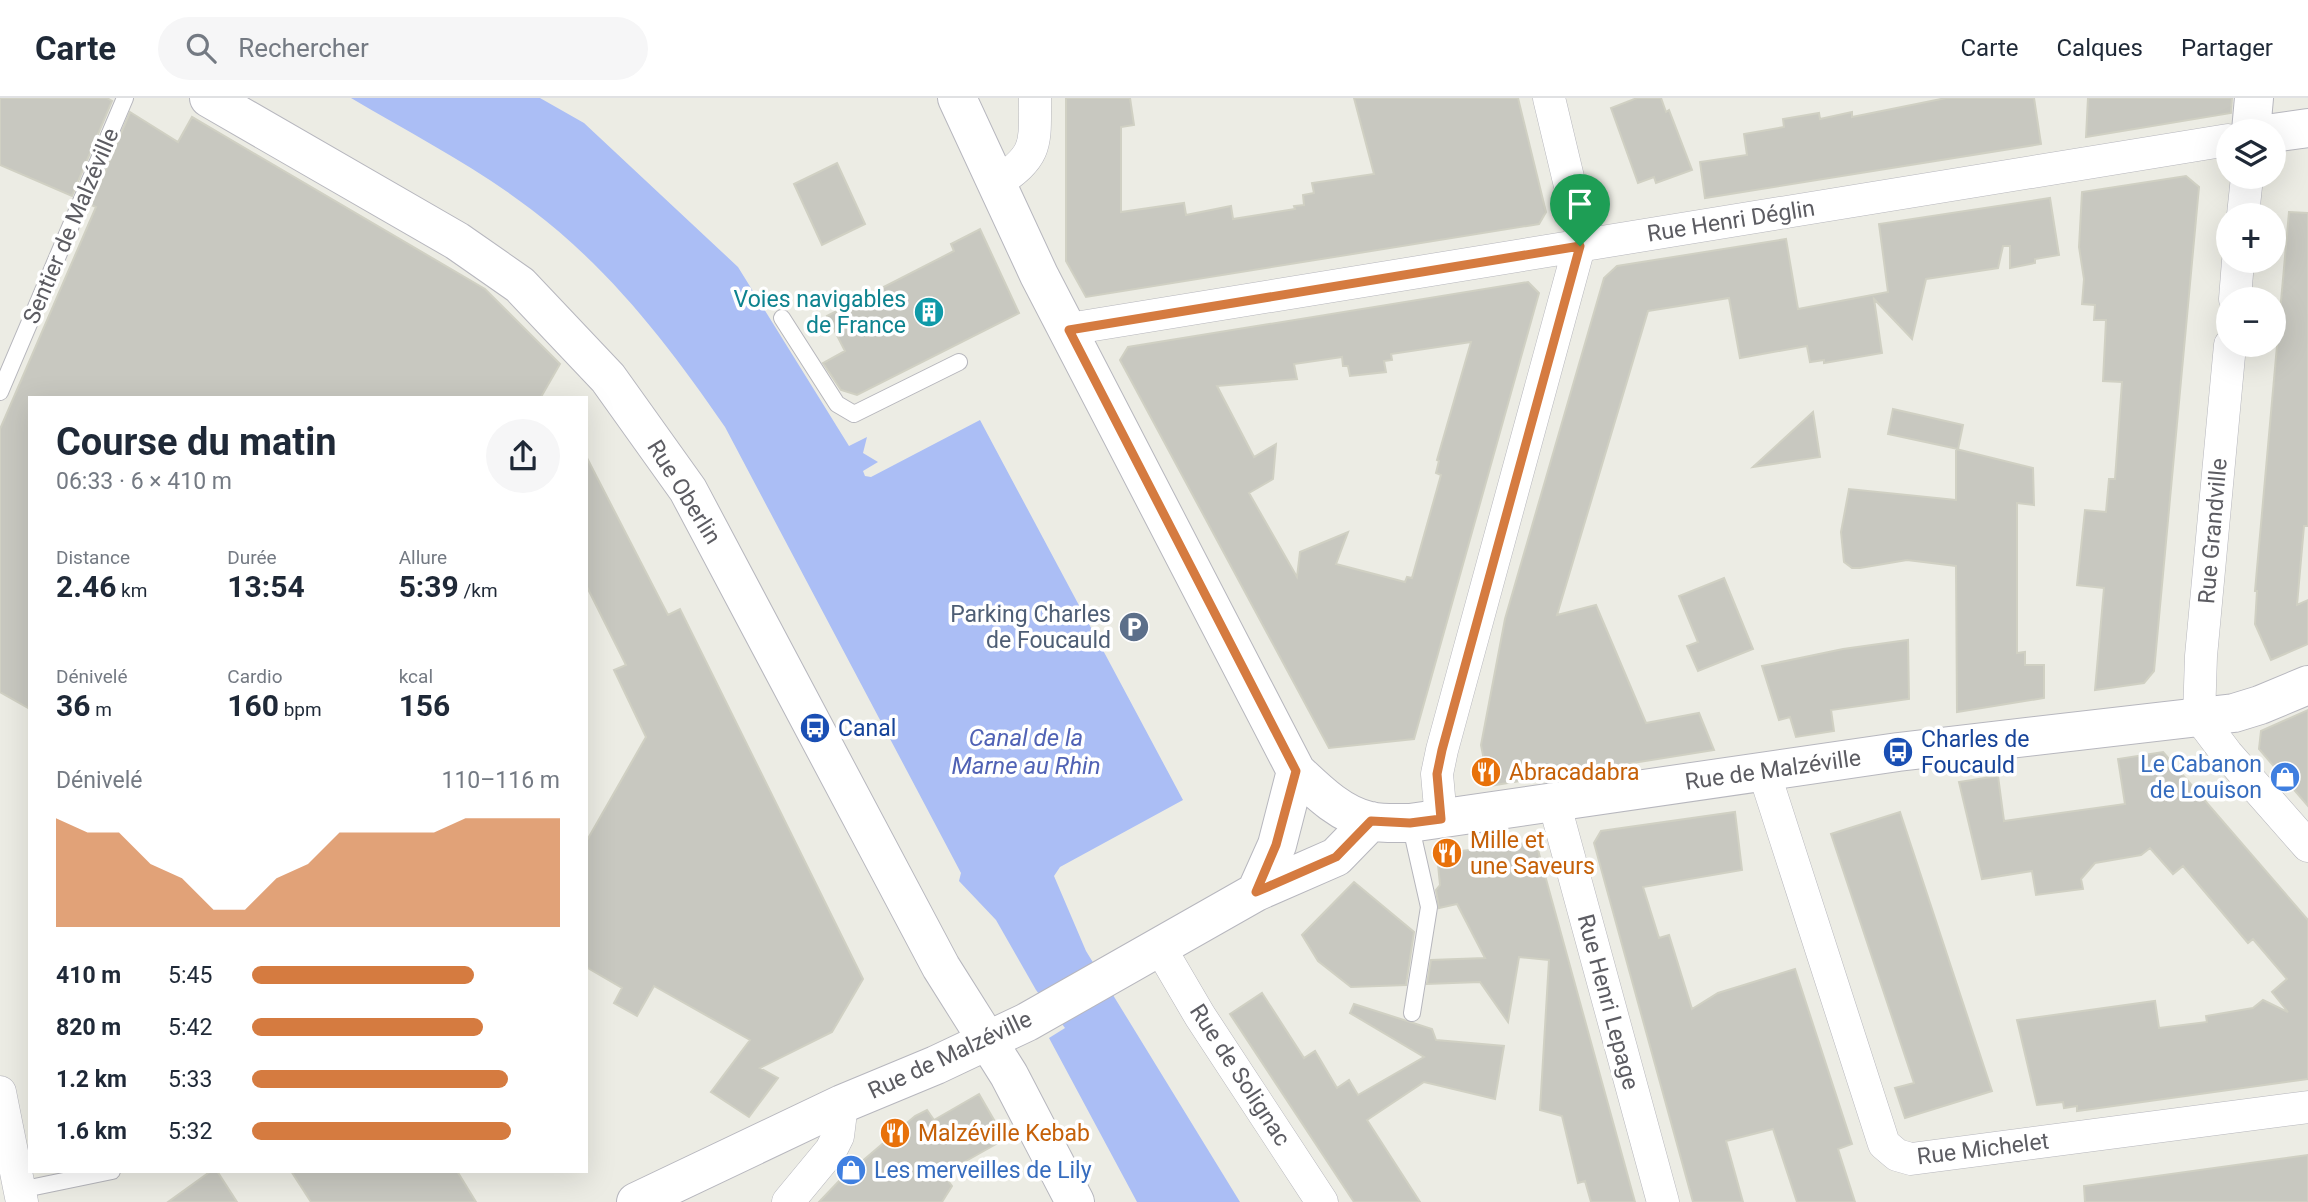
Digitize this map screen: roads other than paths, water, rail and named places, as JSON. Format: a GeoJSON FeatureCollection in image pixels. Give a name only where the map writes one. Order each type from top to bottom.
{"type":"FeatureCollection","features":[{"type":"Feature","properties":{"kind":"main road","name":"Rue Oberlin"},"geometry":{"type":"LineString","coordinates":[[209,98],[457,241],[520,285],[608,378],[688,490],[941,967],[1009,1075],[1075,1202]]}},
{"type":"Feature","properties":{"kind":"main road"},"geometry":{"type":"LineString","coordinates":[[957,98],[1039,275],[1296,771],[1317,792],[1341,808],[1371,821]]}},
{"type":"Feature","properties":{"kind":"main road"},"geometry":{"type":"LineString","coordinates":[[2252,119],[2253,98]]}},
{"type":"Feature","properties":{"kind":"main road"},"geometry":{"type":"LineString","coordinates":[[2286,131],[2308,128]]}},
{"type":"Feature","properties":{"kind":"main road","name":"Rue de Malzéville"},"geometry":{"type":"LineString","coordinates":[[636,1202],[684,1191],[842,1104],[988,1041],[1256,892],[1336,857],[1371,821],[1426,821],[1898,752],[2199,717],[2260,705],[2308,685]]}},
{"type":"Feature","properties":{"kind":"main road"},"geometry":{"type":"LineString","coordinates":[[1256,892],[1276,845],[1296,771]]}},
{"type":"Feature","properties":{"kind":"street"},"geometry":{"type":"LineString","coordinates":[[997,183],[1021,167],[1033,149],[1035,98]]}},
{"type":"Feature","properties":{"kind":"street"},"geometry":{"type":"LineString","coordinates":[[1426,821],[1442,750],[1583,236],[1549,98]]}},
{"type":"Feature","properties":{"kind":"street","name":"Rue Henri Déglin"},"geometry":{"type":"LineString","coordinates":[[1069,330],[2216,142]]}},
{"type":"Feature","properties":{"kind":"street","name":"Rue Grandville"},"geometry":{"type":"LineString","coordinates":[[2199,717],[2201,656],[2229,357]]}},
{"type":"Feature","properties":{"kind":"street"},"geometry":{"type":"LineString","coordinates":[[2199,717],[2227,754],[2308,846]]}},
{"type":"Feature","properties":{"kind":"street","name":"Rue Michelet"},"geometry":{"type":"LineString","coordinates":[[1764,772],[1884,1144],[1896,1155],[1911,1159],[2308,1107]]}},
{"type":"Feature","properties":{"kind":"street","name":"Rue Henri Lepage"},"geometry":{"type":"LineString","coordinates":[[1554,802],[1662,1202]]}},
{"type":"Feature","properties":{"kind":"street","name":"Rue de Solignac"},"geometry":{"type":"LineString","coordinates":[[1159,946],[1200,1016],[1322,1202]]}},
{"type":"Feature","properties":{"kind":"street"},"geometry":{"type":"LineString","coordinates":[[0,1092],[21,1196]]}},
{"type":"Feature","properties":{"kind":"street"},"geometry":{"type":"LineString","coordinates":[[788,1202],[831,1150],[838,1136],[842,1104]]}},
{"type":"Feature","properties":{"kind":"lane","name":"Sentier de Malzéville"},"geometry":{"type":"LineString","coordinates":[[0,392],[125,98]]}},
{"type":"Feature","properties":{"kind":"lane"},"geometry":{"type":"LineString","coordinates":[[782,318],[837,404],[854,414],[959,362]]}},
{"type":"Feature","properties":{"kind":"lane"},"geometry":{"type":"LineString","coordinates":[[1412,1013],[1429,907],[1426,821]]}},
{"type":"Feature","properties":{"kind":"lane"},"geometry":{"type":"LineString","coordinates":[[21,1196],[105,1173]]}},
{"type":"Feature","properties":{"kind":"water","name":"Canal de la Marne au Rhin"},"geometry":{"type":"Polygon","coordinates":[[[351,98],[540,98],[584,123],[738,267],[849,446],[867,437],[863,453],[878,462],[863,471],[865,476],[871,477],[980,420],[1183,800],[1060,867],[1054,876],[1086,951],[1240,1202],[1137,1202],[1049,1038],[1065,1028],[1036,990],[996,920],[959,881],[961,873],[725,427],[661,339],[588,258],[532,210],[466,165],[351,98]]]}},
{"type":"Feature","properties":{"kind":"place","name":"Voies navigables de France"},"geometry":{"type":"Point","coordinates":[929,312]}},
{"type":"Feature","properties":{"kind":"place","name":"Parking Charles de Foucauld"},"geometry":{"type":"Point","coordinates":[1134,627]}},
{"type":"Feature","properties":{"kind":"place","name":"Canal"},"geometry":{"type":"Point","coordinates":[815,728]}},
{"type":"Feature","properties":{"kind":"place","name":"Charles de Foucauld"},"geometry":{"type":"Point","coordinates":[1898,752]}},
{"type":"Feature","properties":{"kind":"place","name":"Abracadabra"},"geometry":{"type":"Point","coordinates":[1486,772]}},
{"type":"Feature","properties":{"kind":"place","name":"Le Cabanon de Louison"},"geometry":{"type":"Point","coordinates":[2285,777]}},
{"type":"Feature","properties":{"kind":"place","name":"Mille et une Saveurs"},"geometry":{"type":"Point","coordinates":[1447,853]}},
{"type":"Feature","properties":{"kind":"place","name":"Malzéville Kebab"},"geometry":{"type":"Point","coordinates":[895,1133]}},
{"type":"Feature","properties":{"kind":"place","name":"Les merveilles de Lily"},"geometry":{"type":"Point","coordinates":[851,1170]}}]}
